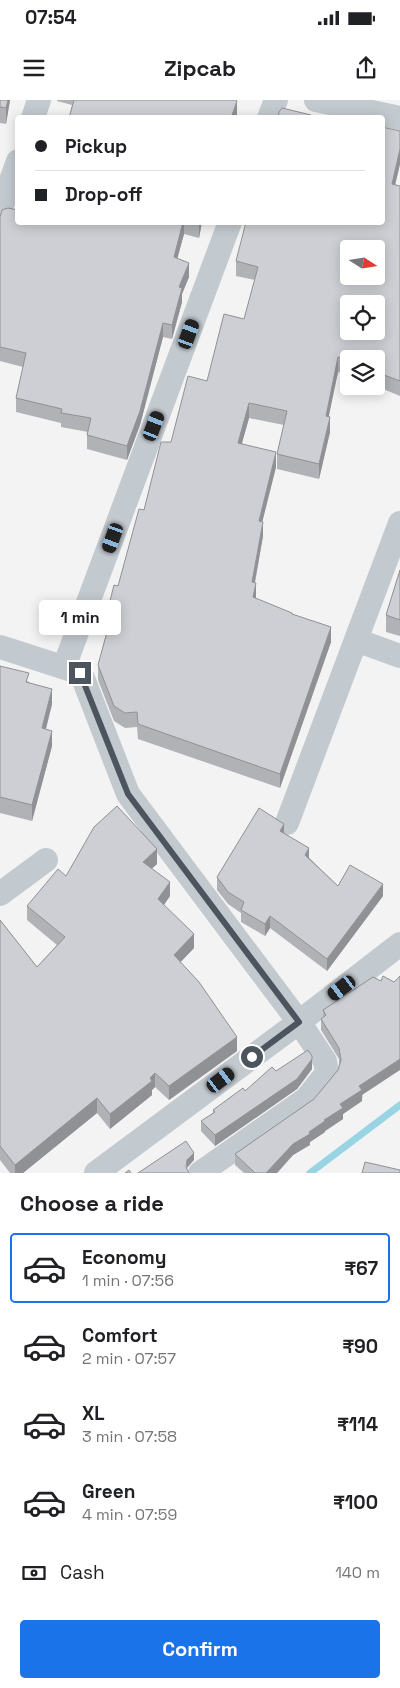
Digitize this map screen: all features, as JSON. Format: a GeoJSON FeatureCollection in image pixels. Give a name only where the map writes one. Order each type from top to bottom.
{"type":"FeatureCollection","features":[{"type":"Feature","properties":{"kind":"street"},"geometry":{"type":"LineString","coordinates":[[34,115],[39,100]]}},
{"type":"Feature","properties":{"kind":"street"},"geometry":{"type":"LineString","coordinates":[[270,115],[276,100]]}},
{"type":"Feature","properties":{"kind":"street"},"geometry":{"type":"LineString","coordinates":[[316,100],[400,118]]}},
{"type":"Feature","properties":{"kind":"street"},"geometry":{"type":"LineString","coordinates":[[0,211],[15,169]]}},
{"type":"Feature","properties":{"kind":"street"},"geometry":{"type":"LineString","coordinates":[[64,667],[229,225]]}},
{"type":"Feature","properties":{"kind":"street"},"geometry":{"type":"LineString","coordinates":[[287,823],[400,523]]}},
{"type":"Feature","properties":{"kind":"street"},"geometry":{"type":"LineString","coordinates":[[356,640],[400,656]]}},
{"type":"Feature","properties":{"kind":"street"},"geometry":{"type":"LineString","coordinates":[[0,647],[80,673],[128,794],[299,1022],[324,1061],[327,1073],[306,1098],[200,1173]]}},
{"type":"Feature","properties":{"kind":"street"},"geometry":{"type":"LineString","coordinates":[[0,894],[46,860]]}},
{"type":"Feature","properties":{"kind":"street"},"geometry":{"type":"LineString","coordinates":[[96,1173],[299,1022],[400,944]]}},
{"type":"Feature","properties":{"kind":"building"},"geometry":{"type":"Polygon","coordinates":[[[0,100],[8,100],[6,108],[0,107],[0,100]]]}},
{"type":"Feature","properties":{"kind":"building"},"geometry":{"type":"Polygon","coordinates":[[[74,100],[237,101],[232,115],[70,115],[74,100]]]}},
{"type":"Feature","properties":{"kind":"building"},"geometry":{"type":"Polygon","coordinates":[[[282,108],[311,115],[278,115],[282,108]]]}},
{"type":"Feature","properties":{"kind":"building"},"geometry":{"type":"Polygon","coordinates":[[[385,128],[400,131],[400,149],[392,184],[400,186],[400,381],[385,375],[385,350],[340,350],[340,358],[338,357],[326,416],[330,417],[319,464],[277,454],[287,411],[249,403],[238,443],[276,452],[259,521],[263,522],[252,582],[256,583],[253,597],[292,614],[331,627],[280,774],[138,724],[137,712],[125,713],[114,706],[98,665],[113,610],[108,609],[114,585],[118,586],[139,509],[144,510],[161,442],[171,442],[188,376],[207,381],[224,314],[244,319],[258,267],[236,261],[245,225],[385,225],[385,128]]]}},
{"type":"Feature","properties":{"kind":"building"},"geometry":{"type":"Polygon","coordinates":[[[8,208],[15,209],[15,225],[182,225],[174,257],[189,263],[179,287],[182,288],[172,325],[163,323],[140,411],[127,446],[87,435],[91,418],[61,413],[62,409],[16,398],[26,353],[0,347],[0,217],[2,210],[8,208]]]}},
{"type":"Feature","properties":{"kind":"building"},"geometry":{"type":"Polygon","coordinates":[[[400,570],[400,620],[386,615],[400,570]]]}},
{"type":"Feature","properties":{"kind":"building"},"geometry":{"type":"Polygon","coordinates":[[[0,666],[29,673],[26,682],[52,689],[42,728],[52,731],[32,805],[0,797],[0,666]]]}},
{"type":"Feature","properties":{"kind":"building"},"geometry":{"type":"Polygon","coordinates":[[[117,806],[157,849],[143,862],[170,882],[158,899],[194,934],[174,955],[199,982],[237,1037],[169,1086],[155,1073],[150,1078],[152,1081],[110,1114],[97,1098],[15,1165],[0,1146],[0,920],[37,967],[65,937],[27,906],[58,869],[66,876],[94,827],[117,806]]]}},
{"type":"Feature","properties":{"kind":"building"},"geometry":{"type":"Polygon","coordinates":[[[259,808],[284,824],[280,831],[309,848],[305,855],[338,886],[350,865],[383,884],[327,959],[270,916],[265,924],[241,910],[244,902],[228,892],[217,877],[259,808]]]}},
{"type":"Feature","properties":{"kind":"building"},"geometry":{"type":"Polygon","coordinates":[[[383,976],[394,982],[400,976],[400,1059],[359,1086],[362,1090],[340,1104],[343,1108],[324,1120],[309,1132],[310,1134],[293,1144],[266,1173],[255,1173],[235,1154],[314,1099],[338,1070],[341,1060],[339,1048],[321,1019],[326,1015],[323,1010],[373,977],[381,981],[383,976]]]}},
{"type":"Feature","properties":{"kind":"building"},"geometry":{"type":"Polygon","coordinates":[[[308,1050],[312,1059],[297,1079],[215,1135],[201,1121],[215,1112],[213,1110],[243,1088],[245,1091],[272,1067],[276,1071],[308,1050]]]}},
{"type":"Feature","properties":{"kind":"building"},"geometry":{"type":"Polygon","coordinates":[[[186,1141],[194,1153],[187,1160],[186,1167],[189,1173],[138,1173],[186,1141]]]}},
{"type":"Feature","properties":{"kind":"building"},"geometry":{"type":"Polygon","coordinates":[[[365,1162],[400,1170],[400,1173],[362,1173],[365,1162]]]}},
{"type":"Feature","properties":{"kind":"waterway"},"geometry":{"type":"LineString","coordinates":[[310,1173],[400,1105]]}},
{"type":"Feature","properties":{"kind":"route"},"geometry":{"type":"LineString","coordinates":[[80,673],[128,794],[299,1022],[252,1057]]}}]}
